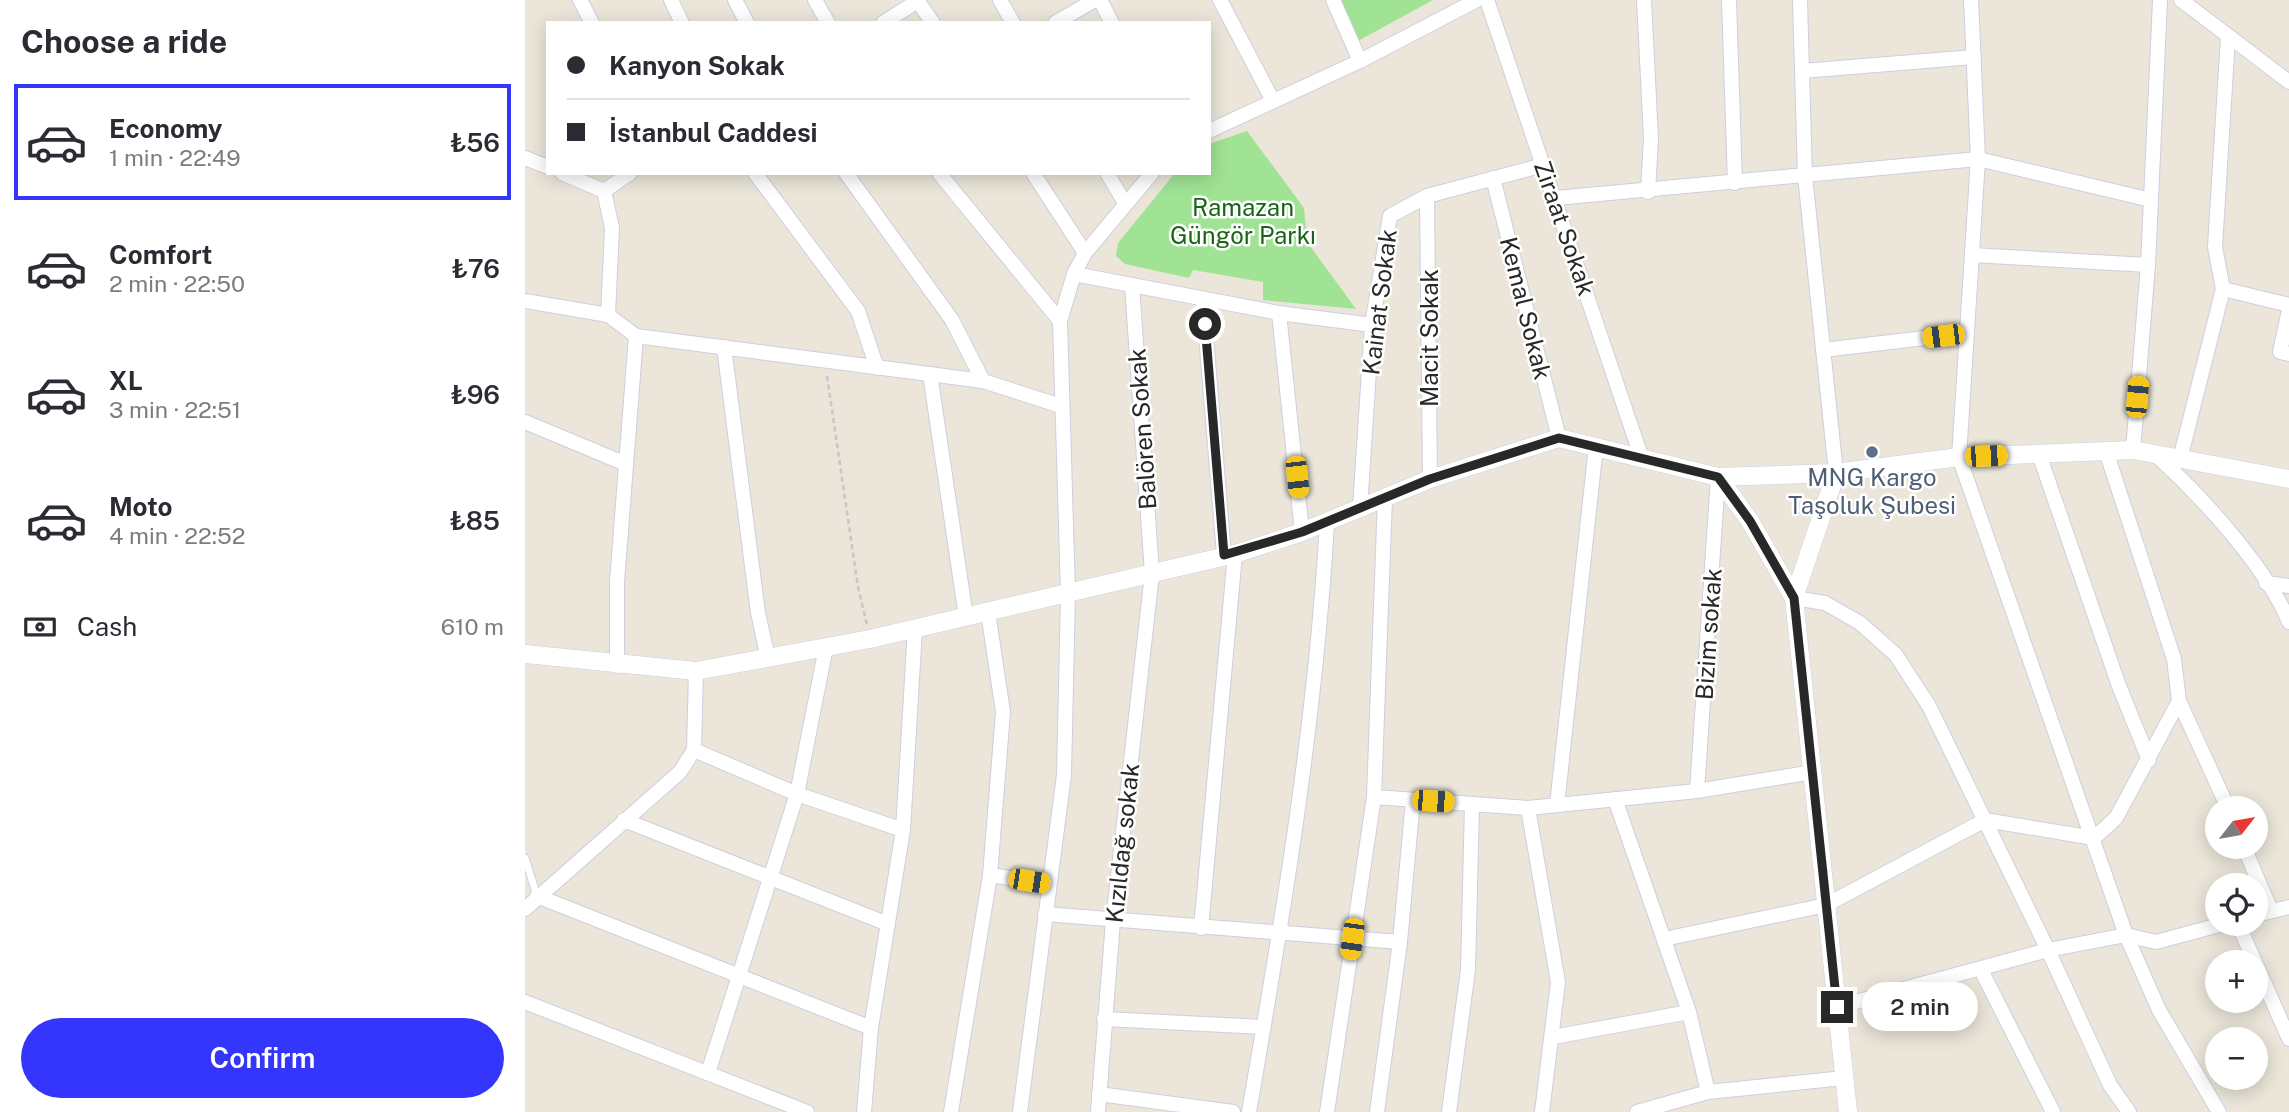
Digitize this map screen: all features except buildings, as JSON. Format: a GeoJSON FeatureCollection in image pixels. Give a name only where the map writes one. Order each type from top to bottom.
{"type":"FeatureCollection","features":[{"type":"Feature","properties":{"kind":"street"},"geometry":{"type":"LineString","coordinates":[[580,0],[591,21]]}},
{"type":"Feature","properties":{"kind":"street"},"geometry":{"type":"LineString","coordinates":[[671,0],[681,21]]}},
{"type":"Feature","properties":{"kind":"street"},"geometry":{"type":"LineString","coordinates":[[735,0],[746,21]]}},
{"type":"Feature","properties":{"kind":"street"},"geometry":{"type":"LineString","coordinates":[[815,0],[827,21]]}},
{"type":"Feature","properties":{"kind":"street"},"geometry":{"type":"LineString","coordinates":[[886,21],[918,0],[932,21]]}},
{"type":"Feature","properties":{"kind":"street"},"geometry":{"type":"LineString","coordinates":[[1000,0],[1012,21]]}},
{"type":"Feature","properties":{"kind":"street"},"geometry":{"type":"LineString","coordinates":[[1058,21],[1094,0]]}},
{"type":"Feature","properties":{"kind":"street"},"geometry":{"type":"LineString","coordinates":[[1100,0],[1111,21]]}},
{"type":"Feature","properties":{"kind":"street"},"geometry":{"type":"LineString","coordinates":[[1220,0],[1273,101]]}},
{"type":"Feature","properties":{"kind":"street"},"geometry":{"type":"LineString","coordinates":[[1333,0],[1360,61]]}},
{"type":"Feature","properties":{"kind":"street"},"geometry":{"type":"LineString","coordinates":[[1211,130],[1360,61],[1477,0]]}},
{"type":"Feature","properties":{"kind":"street","name":"Ziraat Sokak"},"geometry":{"type":"LineString","coordinates":[[1487,0],[1641,456]]}},
{"type":"Feature","properties":{"kind":"street"},"geometry":{"type":"LineString","coordinates":[[1644,0],[1651,138],[1648,192]]}},
{"type":"Feature","properties":{"kind":"street"},"geometry":{"type":"LineString","coordinates":[[1729,0],[1735,183]]}},
{"type":"Feature","properties":{"kind":"street"},"geometry":{"type":"LineString","coordinates":[[1794,598],[1836,473],[1805,176],[1800,0]]}},
{"type":"Feature","properties":{"kind":"street"},"geometry":{"type":"LineString","coordinates":[[1971,0],[1978,159],[1959,457],[2126,935],[2159,1010],[2219,1112]]}},
{"type":"Feature","properties":{"kind":"street"},"geometry":{"type":"LineString","coordinates":[[2133,450],[2148,265],[2160,0]]}},
{"type":"Feature","properties":{"kind":"street"},"geometry":{"type":"LineString","coordinates":[[2181,0],[2289,82]]}},
{"type":"Feature","properties":{"kind":"street"},"geometry":{"type":"LineString","coordinates":[[2180,459],[2223,289],[2215,247],[2228,37]]}},
{"type":"Feature","properties":{"kind":"street"},"geometry":{"type":"LineString","coordinates":[[1802,71],[1974,57]]}},
{"type":"Feature","properties":{"kind":"street"},"geometry":{"type":"LineString","coordinates":[[525,158],[546,166]]}},
{"type":"Feature","properties":{"kind":"street"},"geometry":{"type":"LineString","coordinates":[[1556,198],[1648,192],[1978,159],[2151,200]]}},
{"type":"Feature","properties":{"kind":"street","name":"Kainat Sokak"},"geometry":{"type":"LineString","coordinates":[[1360,508],[1372,325],[1390,216],[1427,196],[1544,165]]}},
{"type":"Feature","properties":{"kind":"street"},"geometry":{"type":"LineString","coordinates":[[567,175],[604,191]]}},
{"type":"Feature","properties":{"kind":"street"},"geometry":{"type":"LineString","coordinates":[[604,191],[627,175]]}},
{"type":"Feature","properties":{"kind":"street"},"geometry":{"type":"LineString","coordinates":[[756,175],[857,312],[877,368]]}},
{"type":"Feature","properties":{"kind":"street"},"geometry":{"type":"LineString","coordinates":[[847,175],[952,320],[983,381]]}},
{"type":"Feature","properties":{"kind":"street"},"geometry":{"type":"LineString","coordinates":[[941,175],[1061,321]]}},
{"type":"Feature","properties":{"kind":"street"},"geometry":{"type":"LineString","coordinates":[[1034,175],[1085,253]]}},
{"type":"Feature","properties":{"kind":"street"},"geometry":{"type":"LineString","coordinates":[[1108,175],[1125,203]]}},
{"type":"Feature","properties":{"kind":"street"},"geometry":{"type":"LineString","coordinates":[[1020,1112],[1064,775],[1068,594],[1061,321],[1074,274],[1085,253],[1150,175]]}},
{"type":"Feature","properties":{"kind":"street","name":"Kemal Sokak"},"geometry":{"type":"LineString","coordinates":[[1493,178],[1559,438]]}},
{"type":"Feature","properties":{"kind":"street"},"geometry":{"type":"LineString","coordinates":[[604,191],[612,228],[608,315]]}},
{"type":"Feature","properties":{"kind":"street","name":"Macit Sokak"},"geometry":{"type":"LineString","coordinates":[[1427,196],[1430,479]]}},
{"type":"Feature","properties":{"kind":"street"},"geometry":{"type":"LineString","coordinates":[[1972,255],[2148,265]]}},
{"type":"Feature","properties":{"kind":"street"},"geometry":{"type":"LineString","coordinates":[[1074,274],[1279,313],[1372,325]]}},
{"type":"Feature","properties":{"kind":"street","name":"Balören Sokak"},"geometry":{"type":"LineString","coordinates":[[1132,285],[1152,574]]}},
{"type":"Feature","properties":{"kind":"street"},"geometry":{"type":"LineString","coordinates":[[2223,289],[2289,304]]}},
{"type":"Feature","properties":{"kind":"street"},"geometry":{"type":"LineString","coordinates":[[1201,928],[1230,555],[1203,299]]}},
{"type":"Feature","properties":{"kind":"street"},"geometry":{"type":"LineString","coordinates":[[525,301],[608,315],[636,336],[983,381],[1062,406]]}},
{"type":"Feature","properties":{"kind":"street"},"geometry":{"type":"LineString","coordinates":[[2289,310],[2280,352],[2289,354]]}},
{"type":"Feature","properties":{"kind":"street"},"geometry":{"type":"LineString","coordinates":[[1279,313],[1302,532]]}},
{"type":"Feature","properties":{"kind":"street"},"geometry":{"type":"LineString","coordinates":[[1823,350],[1967,333]]}},
{"type":"Feature","properties":{"kind":"street"},"geometry":{"type":"LineString","coordinates":[[617,666],[617,582],[636,336]]}},
{"type":"Feature","properties":{"kind":"street"},"geometry":{"type":"LineString","coordinates":[[724,347],[758,613],[768,658]]}},
{"type":"Feature","properties":{"kind":"street"},"geometry":{"type":"LineString","coordinates":[[930,374],[966,617]]}},
{"type":"Feature","properties":{"kind":"street"},"geometry":{"type":"LineString","coordinates":[[525,422],[627,464]]}},
{"type":"Feature","properties":{"kind":"street"},"geometry":{"type":"LineString","coordinates":[[525,654],[617,666],[697,671],[870,639],[1230,555],[1302,532],[1430,479],[1559,438],[1718,477],[1836,473],[1959,457],[2133,450],[2289,479]]}},
{"type":"Feature","properties":{"kind":"street"},"geometry":{"type":"LineString","coordinates":[[1557,805],[1596,446]]}},
{"type":"Feature","properties":{"kind":"street"},"geometry":{"type":"LineString","coordinates":[[2106,451],[2174,659],[2179,701],[2223,796]]}},
{"type":"Feature","properties":{"kind":"street"},"geometry":{"type":"LineString","coordinates":[[2039,454],[2119,685],[2149,760]]}},
{"type":"Feature","properties":{"kind":"street"},"geometry":{"type":"LineString","coordinates":[[2155,454],[2188,485],[2223,525],[2266,583],[2289,622]]}},
{"type":"Feature","properties":{"kind":"street"},"geometry":{"type":"LineString","coordinates":[[1718,477],[1750,521],[1794,598],[1848,1112]]}},
{"type":"Feature","properties":{"kind":"street","name":"Bizim sokak"},"geometry":{"type":"LineString","coordinates":[[1697,791],[1718,477]]}},
{"type":"Feature","properties":{"kind":"street"},"geometry":{"type":"LineString","coordinates":[[1327,1112],[1374,797],[1385,498]]}},
{"type":"Feature","properties":{"kind":"street"},"geometry":{"type":"LineString","coordinates":[[1249,1112],[1280,934],[1321,633],[1327,522]]}},
{"type":"Feature","properties":{"kind":"street","name":"Kızıldağ sokak"},"geometry":{"type":"LineString","coordinates":[[1098,1112],[1113,921],[1152,574]]}},
{"type":"Feature","properties":{"kind":"street"},"geometry":{"type":"LineString","coordinates":[[2266,583],[2289,586]]}},
{"type":"Feature","properties":{"kind":"street"},"geometry":{"type":"LineString","coordinates":[[1794,598],[1825,603],[1860,624],[1896,655],[1929,706],[2048,950],[2110,1085],[2129,1112]]}},
{"type":"Feature","properties":{"kind":"street"},"geometry":{"type":"LineString","coordinates":[[951,1112],[990,875],[1003,712],[988,612]]}},
{"type":"Feature","properties":{"kind":"street"},"geometry":{"type":"LineString","coordinates":[[864,1112],[871,1028],[903,830],[915,629]]}},
{"type":"Feature","properties":{"kind":"street"},"geometry":{"type":"LineString","coordinates":[[708,1073],[797,794],[826,647]]}},
{"type":"Feature","properties":{"kind":"street"},"geometry":{"type":"LineString","coordinates":[[525,909],[680,772],[694,750],[697,671]]}},
{"type":"Feature","properties":{"kind":"street"},"geometry":{"type":"LineString","coordinates":[[2094,838],[2116,818],[2179,701]]}},
{"type":"Feature","properties":{"kind":"street"},"geometry":{"type":"LineString","coordinates":[[694,750],[797,794],[903,830]]}},
{"type":"Feature","properties":{"kind":"street"},"geometry":{"type":"LineString","coordinates":[[1374,797],[1528,808],[1697,791],[1812,772]]}},
{"type":"Feature","properties":{"kind":"street"},"geometry":{"type":"LineString","coordinates":[[1615,799],[1689,1012],[1708,1092]]}},
{"type":"Feature","properties":{"kind":"street"},"geometry":{"type":"LineString","coordinates":[[1377,1112],[1400,942],[1413,800]]}},
{"type":"Feature","properties":{"kind":"street"},"geometry":{"type":"LineString","coordinates":[[1449,1112],[1468,970],[1472,804]]}},
{"type":"Feature","properties":{"kind":"street"},"geometry":{"type":"LineString","coordinates":[[1528,808],[1558,982],[1542,1112]]}},
{"type":"Feature","properties":{"kind":"street"},"geometry":{"type":"LineString","coordinates":[[624,820],[888,924]]}},
{"type":"Feature","properties":{"kind":"street"},"geometry":{"type":"LineString","coordinates":[[1664,939],[1826,905],[1985,820],[2094,838]]}},
{"type":"Feature","properties":{"kind":"street"},"geometry":{"type":"LineString","coordinates":[[2249,859],[2271,911]]}},
{"type":"Feature","properties":{"kind":"street"},"geometry":{"type":"LineString","coordinates":[[990,875],[1049,884]]}},
{"type":"Feature","properties":{"kind":"street"},"geometry":{"type":"LineString","coordinates":[[537,896],[871,1028]]}},
{"type":"Feature","properties":{"kind":"street"},"geometry":{"type":"LineString","coordinates":[[2268,912],[2289,907]]}},
{"type":"Feature","properties":{"kind":"street"},"geometry":{"type":"LineString","coordinates":[[1045,914],[1400,942]]}},
{"type":"Feature","properties":{"kind":"street"},"geometry":{"type":"LineString","coordinates":[[1837,1007],[2048,950],[2126,935],[2156,942],[2205,929]]}},
{"type":"Feature","properties":{"kind":"street"},"geometry":{"type":"LineString","coordinates":[[1981,970],[2053,1112]]}},
{"type":"Feature","properties":{"kind":"street"},"geometry":{"type":"LineString","coordinates":[[2268,992],[2289,1039]]}},
{"type":"Feature","properties":{"kind":"street"},"geometry":{"type":"LineString","coordinates":[[525,1002],[807,1112]]}},
{"type":"Feature","properties":{"kind":"street"},"geometry":{"type":"LineString","coordinates":[[1553,1037],[1689,1012]]}},
{"type":"Feature","properties":{"kind":"street"},"geometry":{"type":"LineString","coordinates":[[1104,1019],[1264,1027]]}},
{"type":"Feature","properties":{"kind":"street"},"geometry":{"type":"LineString","coordinates":[[1637,1112],[1708,1092],[1845,1078]]}},
{"type":"Feature","properties":{"kind":"street"},"geometry":{"type":"LineString","coordinates":[[1099,1094],[1233,1112]]}},
{"type":"Feature","properties":{"kind":"lane"},"geometry":{"type":"LineString","coordinates":[[525,858],[537,896]]}},
{"type":"Feature","properties":{"kind":"path"},"geometry":{"type":"LineString","coordinates":[[824,361],[858,587],[870,639]]}},
{"type":"Feature","properties":{"kind":"green space"},"geometry":{"type":"Polygon","coordinates":[[[1328,0],[1433,0],[1356,42],[1328,0]]]}},
{"type":"Feature","properties":{"kind":"green space","name":"Ramazan Güngör Parkı"},"geometry":{"type":"Polygon","coordinates":[[[1247,131],[1304,208],[1307,242],[1356,309],[1263,300],[1263,282],[1193,270],[1189,278],[1125,264],[1116,256],[1118,243],[1173,175],[1211,175],[1211,143],[1247,131]]]}},
{"type":"Feature","properties":{"kind":"place","name":"MNG Kargo Taşoluk Şubesi"},"geometry":{"type":"Point","coordinates":[1872,452]}},
{"type":"Feature","properties":{"kind":"route"},"geometry":{"type":"LineString","coordinates":[[1205,324],[1224,555],[1235,554],[1302,532],[1430,479],[1559,438],[1718,477],[1750,521],[1794,598],[1837,1007]]}}]}
